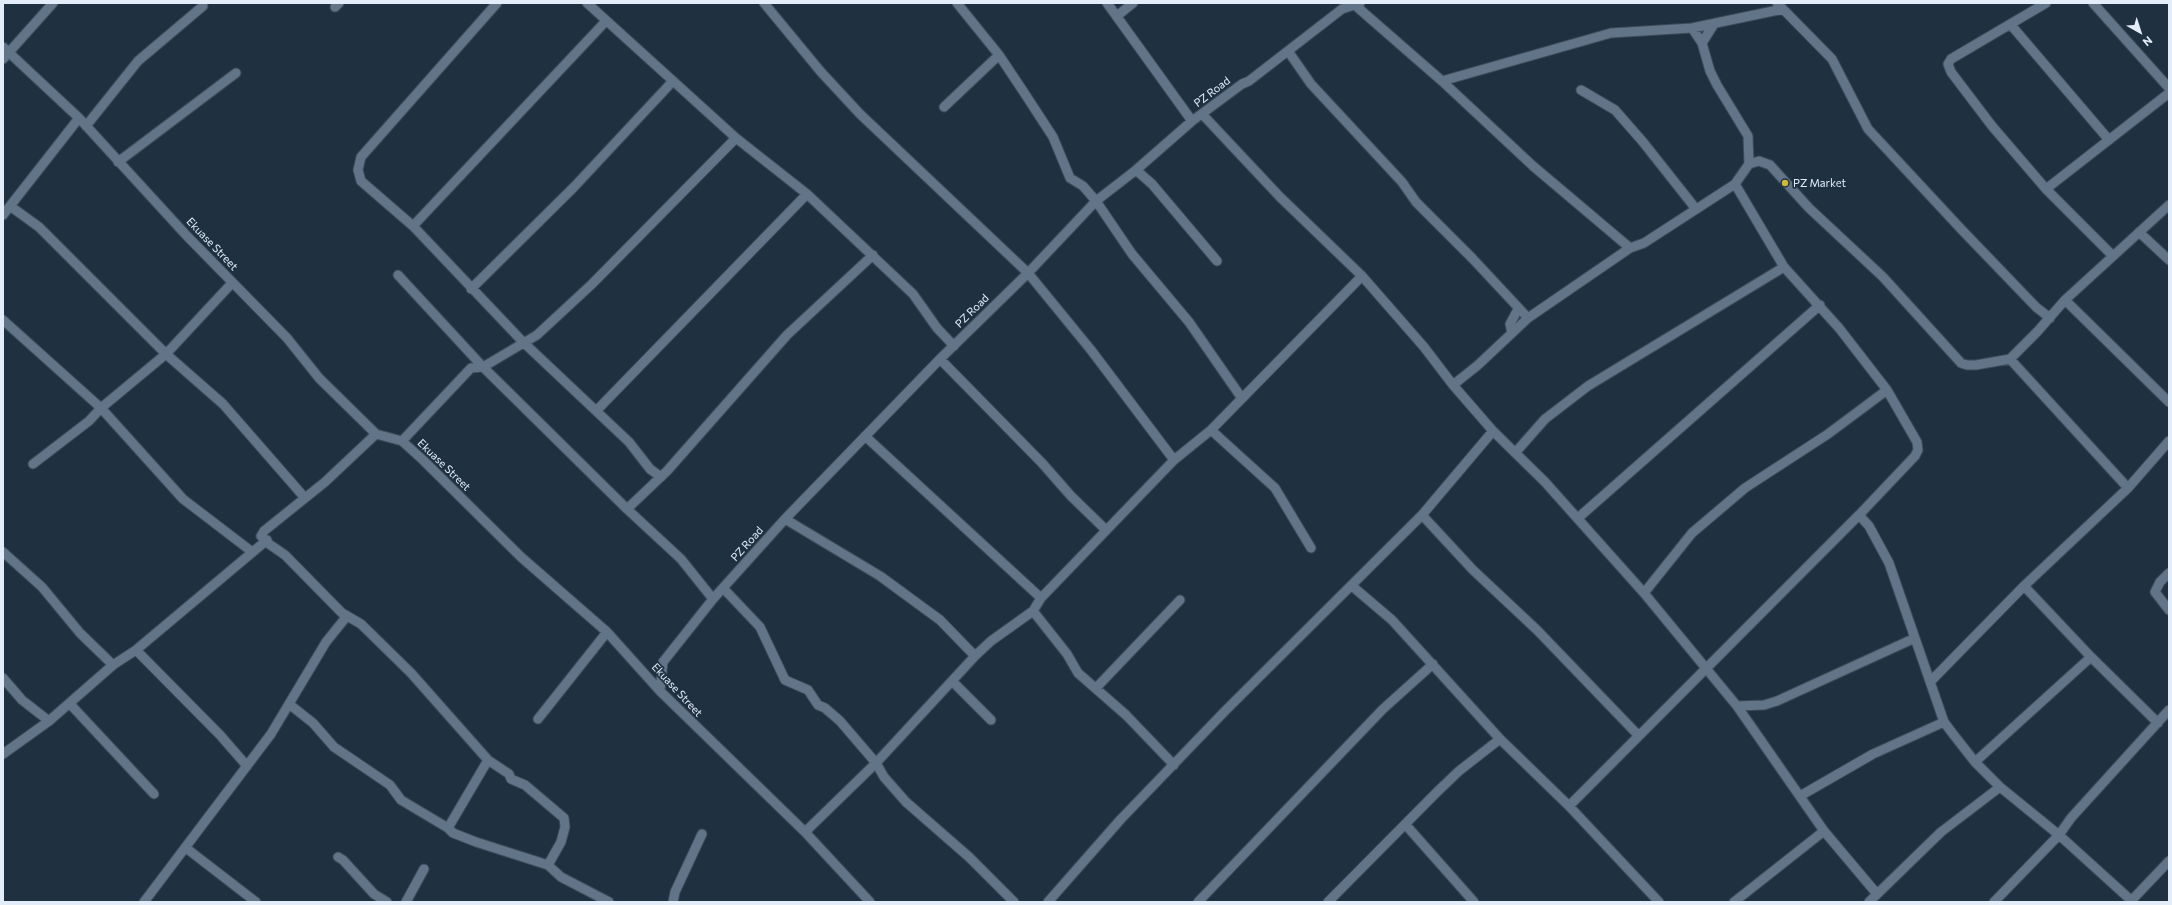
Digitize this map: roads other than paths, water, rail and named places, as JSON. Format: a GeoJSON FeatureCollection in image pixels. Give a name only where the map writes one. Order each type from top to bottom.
{"type":"FeatureCollection","features":[{"type":"Feature","properties":{"kind":"street"},"geometry":{"type":"LineString","coordinates":[[5,53],[52,3]]}},
{"type":"Feature","properties":{"kind":"street"},"geometry":{"type":"LineString","coordinates":[[497,3],[361,157],[358,170],[361,181],[412,226],[522,342],[597,410],[629,442],[650,469],[660,477]]}},
{"type":"Feature","properties":{"kind":"street"},"geometry":{"type":"LineString","coordinates":[[587,3],[736,138],[808,194],[913,294],[937,328],[954,346]]}},
{"type":"Feature","properties":{"kind":"street"},"geometry":{"type":"LineString","coordinates":[[957,3],[999,55],[1053,137],[1070,178],[1083,186],[1096,201],[1132,254],[1189,322],[1241,397]]}},
{"type":"Feature","properties":{"kind":"street"},"geometry":{"type":"LineString","coordinates":[[1107,3],[1118,16],[1192,121]]}},
{"type":"Feature","properties":{"kind":"street"},"geometry":{"type":"LineString","coordinates":[[1118,16],[1133,3]]}},
{"type":"Feature","properties":{"kind":"street"},"geometry":{"type":"LineString","coordinates":[[2046,3],[1952,59],[1948,64],[1951,72],[1992,126],[2046,189],[2112,255]]}},
{"type":"Feature","properties":{"kind":"street"},"geometry":{"type":"LineString","coordinates":[[2094,3],[2169,88]]}},
{"type":"Feature","properties":{"kind":"street"},"geometry":{"type":"LineString","coordinates":[[1358,4],[1533,166],[1630,248]]}},
{"type":"Feature","properties":{"kind":"street","name":"PZ Road"},"geometry":{"type":"LineString","coordinates":[[660,691],[663,662],[670,651],[683,638],[713,599],[785,519],[940,359],[1028,273],[1096,201],[1136,170],[1192,121],[1203,115],[1288,51],[1339,6],[1358,4]]}},
{"type":"Feature","properties":{"kind":"street"},"geometry":{"type":"LineString","coordinates":[[770,5],[820,72],[860,114],[1028,273],[1091,350],[1174,460]]}},
{"type":"Feature","properties":{"kind":"street"},"geometry":{"type":"LineString","coordinates":[[86,126],[138,61],[203,6]]}},
{"type":"Feature","properties":{"kind":"street"},"geometry":{"type":"LineString","coordinates":[[1442,81],[1611,33],[1692,28],[1714,24],[1780,6],[1832,59],[1868,129],[2036,307],[2050,318]]}},
{"type":"Feature","properties":{"kind":"street"},"geometry":{"type":"LineString","coordinates":[[412,226],[606,21]]}},
{"type":"Feature","properties":{"kind":"street"},"geometry":{"type":"LineString","coordinates":[[1702,43],[1714,24]]}},
{"type":"Feature","properties":{"kind":"street"},"geometry":{"type":"LineString","coordinates":[[2011,25],[2109,140]]}},
{"type":"Feature","properties":{"kind":"street"},"geometry":{"type":"LineString","coordinates":[[1452,385],[1478,365],[1528,318],[1630,248],[1644,243],[1735,184],[1749,164],[1748,136],[1710,71],[1702,43],[1692,28]]}},
{"type":"Feature","properties":{"kind":"street"},"geometry":{"type":"LineString","coordinates":[[1288,51],[1311,84],[1402,182],[1416,202],[1472,258],[1528,318]]}},
{"type":"Feature","properties":{"kind":"street","name":"Ekuase Street"},"geometry":{"type":"LineString","coordinates":[[5,53],[79,118],[118,162],[232,283],[287,338],[318,378],[376,434],[402,441],[521,557],[607,632],[660,691],[805,832],[870,902]]}},
{"type":"Feature","properties":{"kind":"street"},"geometry":{"type":"LineString","coordinates":[[944,107],[999,55]]}},
{"type":"Feature","properties":{"kind":"street"},"geometry":{"type":"LineString","coordinates":[[118,162],[236,73]]}},
{"type":"Feature","properties":{"kind":"street"},"geometry":{"type":"LineString","coordinates":[[471,289],[574,187],[672,81]]}},
{"type":"Feature","properties":{"kind":"street"},"geometry":{"type":"LineString","coordinates":[[1582,90],[1615,110],[1643,142],[1696,209]]}},
{"type":"Feature","properties":{"kind":"street"},"geometry":{"type":"LineString","coordinates":[[2046,189],[2169,93]]}},
{"type":"Feature","properties":{"kind":"street"},"geometry":{"type":"LineString","coordinates":[[1203,115],[1280,197],[1362,276],[1424,347],[1452,385],[1493,432],[1578,518],[1644,593],[1737,706],[1824,831],[1877,894]]}},
{"type":"Feature","properties":{"kind":"street"},"geometry":{"type":"LineString","coordinates":[[3,216],[79,118]]}},
{"type":"Feature","properties":{"kind":"street"},"geometry":{"type":"LineString","coordinates":[[402,441],[471,368],[482,367],[522,342],[537,335],[592,284],[736,138]]}},
{"type":"Feature","properties":{"kind":"street"},"geometry":{"type":"LineString","coordinates":[[1749,164],[1759,161],[1770,166],[1809,208],[1893,287],[1961,363],[1976,365],[2010,359],[2050,318],[2065,300],[2112,255],[2169,205]]}},
{"type":"Feature","properties":{"kind":"street"},"geometry":{"type":"LineString","coordinates":[[1136,170],[1152,184],[1217,261]]}},
{"type":"Feature","properties":{"kind":"street"},"geometry":{"type":"LineString","coordinates":[[1569,806],[1638,735],[1859,515],[1918,450],[1917,442],[1887,390],[1820,305],[1784,267],[1735,184]]}},
{"type":"Feature","properties":{"kind":"street"},"geometry":{"type":"LineString","coordinates":[[597,410],[808,194]]}},
{"type":"Feature","properties":{"kind":"street"},"geometry":{"type":"LineString","coordinates":[[10,206],[39,227],[166,354],[223,404],[304,498]]}},
{"type":"Feature","properties":{"kind":"street"},"geometry":{"type":"LineString","coordinates":[[2139,232],[2169,260]]}},
{"type":"Feature","properties":{"kind":"street"},"geometry":{"type":"LineString","coordinates":[[627,509],[660,477],[787,336],[873,255]]}},
{"type":"Feature","properties":{"kind":"street"},"geometry":{"type":"LineString","coordinates":[[1515,453],[1545,419],[1588,386],[1784,267]]}},
{"type":"Feature","properties":{"kind":"street"},"geometry":{"type":"LineString","coordinates":[[398,275],[482,367],[627,509],[681,559],[713,599]]}},
{"type":"Feature","properties":{"kind":"street"},"geometry":{"type":"LineString","coordinates":[[805,832],[876,763],[975,656],[991,641],[1032,611],[1041,598],[1174,460],[1211,430],[1241,397],[1362,276]]}},
{"type":"Feature","properties":{"kind":"street"},"geometry":{"type":"LineString","coordinates":[[33,464],[89,421],[101,408],[166,354],[232,283]]}},
{"type":"Feature","properties":{"kind":"street"},"geometry":{"type":"LineString","coordinates":[[2065,300],[2169,402]]}},
{"type":"Feature","properties":{"kind":"street"},"geometry":{"type":"LineString","coordinates":[[1578,518],[1820,305]]}},
{"type":"Feature","properties":{"kind":"street"},"geometry":{"type":"LineString","coordinates":[[1512,333],[1510,324],[1518,309]]}},
{"type":"Feature","properties":{"kind":"street"},"geometry":{"type":"LineString","coordinates":[[3,320],[101,408],[183,499],[251,551]]}},
{"type":"Feature","properties":{"kind":"street"},"geometry":{"type":"LineString","coordinates":[[940,359],[1042,463],[1071,496],[1106,530]]}},
{"type":"Feature","properties":{"kind":"street"},"geometry":{"type":"LineString","coordinates":[[2010,359],[2128,488]]}},
{"type":"Feature","properties":{"kind":"street"},"geometry":{"type":"LineString","coordinates":[[1644,593],[1692,533],[1745,488],[1828,434],[1887,390]]}},
{"type":"Feature","properties":{"kind":"street"},"geometry":{"type":"LineString","coordinates":[[1211,430],[1275,488],[1310,548]]}},
{"type":"Feature","properties":{"kind":"street"},"geometry":{"type":"LineString","coordinates":[[1048,902],[1121,819],[1422,514],[1493,432]]}},
{"type":"Feature","properties":{"kind":"street"},"geometry":{"type":"LineString","coordinates":[[376,434],[325,482],[264,531],[261,536],[267,540],[269,544],[285,555],[347,616],[361,624],[411,673],[488,760],[509,774],[511,779],[525,785],[564,818],[565,827],[561,842],[548,865]]}},
{"type":"Feature","properties":{"kind":"street"},"geometry":{"type":"LineString","coordinates":[[865,436],[1041,598]]}},
{"type":"Feature","properties":{"kind":"street"},"geometry":{"type":"LineString","coordinates":[[1930,682],[2024,586],[2128,488],[2169,441]]}},
{"type":"Feature","properties":{"kind":"street"},"geometry":{"type":"LineString","coordinates":[[1422,514],[1473,570],[1537,630],[1638,735]]}},
{"type":"Feature","properties":{"kind":"street"},"geometry":{"type":"LineString","coordinates":[[1859,515],[1869,526],[1889,563],[1944,722],[1975,762],[2000,787],[2059,835],[2132,902],[2169,862]]}},
{"type":"Feature","properties":{"kind":"street"},"geometry":{"type":"LineString","coordinates":[[785,519],[880,576],[940,620],[975,656]]}},
{"type":"Feature","properties":{"kind":"street"},"geometry":{"type":"LineString","coordinates":[[3,754],[70,704],[113,664],[136,650],[251,551],[267,540]]}},
{"type":"Feature","properties":{"kind":"street"},"geometry":{"type":"LineString","coordinates":[[3,552],[42,587],[80,633],[113,664]]}},
{"type":"Feature","properties":{"kind":"street"},"geometry":{"type":"LineString","coordinates":[[2169,573],[2160,582],[2155,592],[2169,610]]}},
{"type":"Feature","properties":{"kind":"street"},"geometry":{"type":"LineString","coordinates":[[1352,586],[1392,620],[1500,739],[1569,806],[1659,902]]}},
{"type":"Feature","properties":{"kind":"street"},"geometry":{"type":"LineString","coordinates":[[2024,586],[2158,723]]}},
{"type":"Feature","properties":{"kind":"street"},"geometry":{"type":"LineString","coordinates":[[723,588],[760,627],[785,680],[808,690],[818,705],[825,708],[840,721],[876,763],[884,777],[912,807],[969,857],[1014,902]]}},
{"type":"Feature","properties":{"kind":"street"},"geometry":{"type":"LineString","coordinates":[[1096,688],[1180,600]]}},
{"type":"Feature","properties":{"kind":"street"},"geometry":{"type":"LineString","coordinates":[[1032,611],[1067,654],[1078,673],[1126,715],[1174,765]]}},
{"type":"Feature","properties":{"kind":"street"},"geometry":{"type":"LineString","coordinates":[[144,902],[271,734],[326,642],[347,616]]}},
{"type":"Feature","properties":{"kind":"street"},"geometry":{"type":"LineString","coordinates":[[538,719],[607,632]]}},
{"type":"Feature","properties":{"kind":"street"},"geometry":{"type":"LineString","coordinates":[[1737,706],[1764,705],[1777,701],[1915,638]]}},
{"type":"Feature","properties":{"kind":"street"},"geometry":{"type":"LineString","coordinates":[[136,650],[220,735],[247,766]]}},
{"type":"Feature","properties":{"kind":"street"},"geometry":{"type":"LineString","coordinates":[[1975,762],[2091,656]]}},
{"type":"Feature","properties":{"kind":"street"},"geometry":{"type":"LineString","coordinates":[[1198,902],[1383,709],[1433,664]]}},
{"type":"Feature","properties":{"kind":"street"},"geometry":{"type":"LineString","coordinates":[[3,678],[22,700],[49,721]]}},
{"type":"Feature","properties":{"kind":"street"},"geometry":{"type":"LineString","coordinates":[[952,681],[991,720]]}},
{"type":"Feature","properties":{"kind":"street"},"geometry":{"type":"LineString","coordinates":[[70,704],[154,794]]}},
{"type":"Feature","properties":{"kind":"street"},"geometry":{"type":"LineString","coordinates":[[289,704],[313,723],[334,747],[390,786],[401,800],[448,828],[453,833],[548,865],[561,877],[609,902]]}},
{"type":"Feature","properties":{"kind":"street"},"geometry":{"type":"LineString","coordinates":[[1994,902],[2059,835],[2071,818],[2169,710]]}},
{"type":"Feature","properties":{"kind":"street"},"geometry":{"type":"LineString","coordinates":[[1800,796],[1873,754],[1944,722]]}},
{"type":"Feature","properties":{"kind":"street"},"geometry":{"type":"LineString","coordinates":[[1328,902],[1459,771],[1500,739]]}},
{"type":"Feature","properties":{"kind":"street"},"geometry":{"type":"LineString","coordinates":[[448,828],[488,760]]}},
{"type":"Feature","properties":{"kind":"street"},"geometry":{"type":"LineString","coordinates":[[1869,902],[1941,832],[2000,787]]}},
{"type":"Feature","properties":{"kind":"street"},"geometry":{"type":"LineString","coordinates":[[1406,824],[1469,900]]}},
{"type":"Feature","properties":{"kind":"street"},"geometry":{"type":"LineString","coordinates":[[1734,902],[1824,831]]}},
{"type":"Feature","properties":{"kind":"street"},"geometry":{"type":"LineString","coordinates":[[673,902],[675,892],[702,834]]}},
{"type":"Feature","properties":{"kind":"street"},"geometry":{"type":"LineString","coordinates":[[186,848],[256,902]]}},
{"type":"Feature","properties":{"kind":"street"},"geometry":{"type":"LineString","coordinates":[[338,857],[343,860],[374,894],[387,902]]}},
{"type":"Feature","properties":{"kind":"street"},"geometry":{"type":"LineString","coordinates":[[406,902],[424,869]]}},
{"type":"Feature","properties":{"kind":"place","name":"PZ Market"},"geometry":{"type":"Point","coordinates":[1785,183]}}]}
